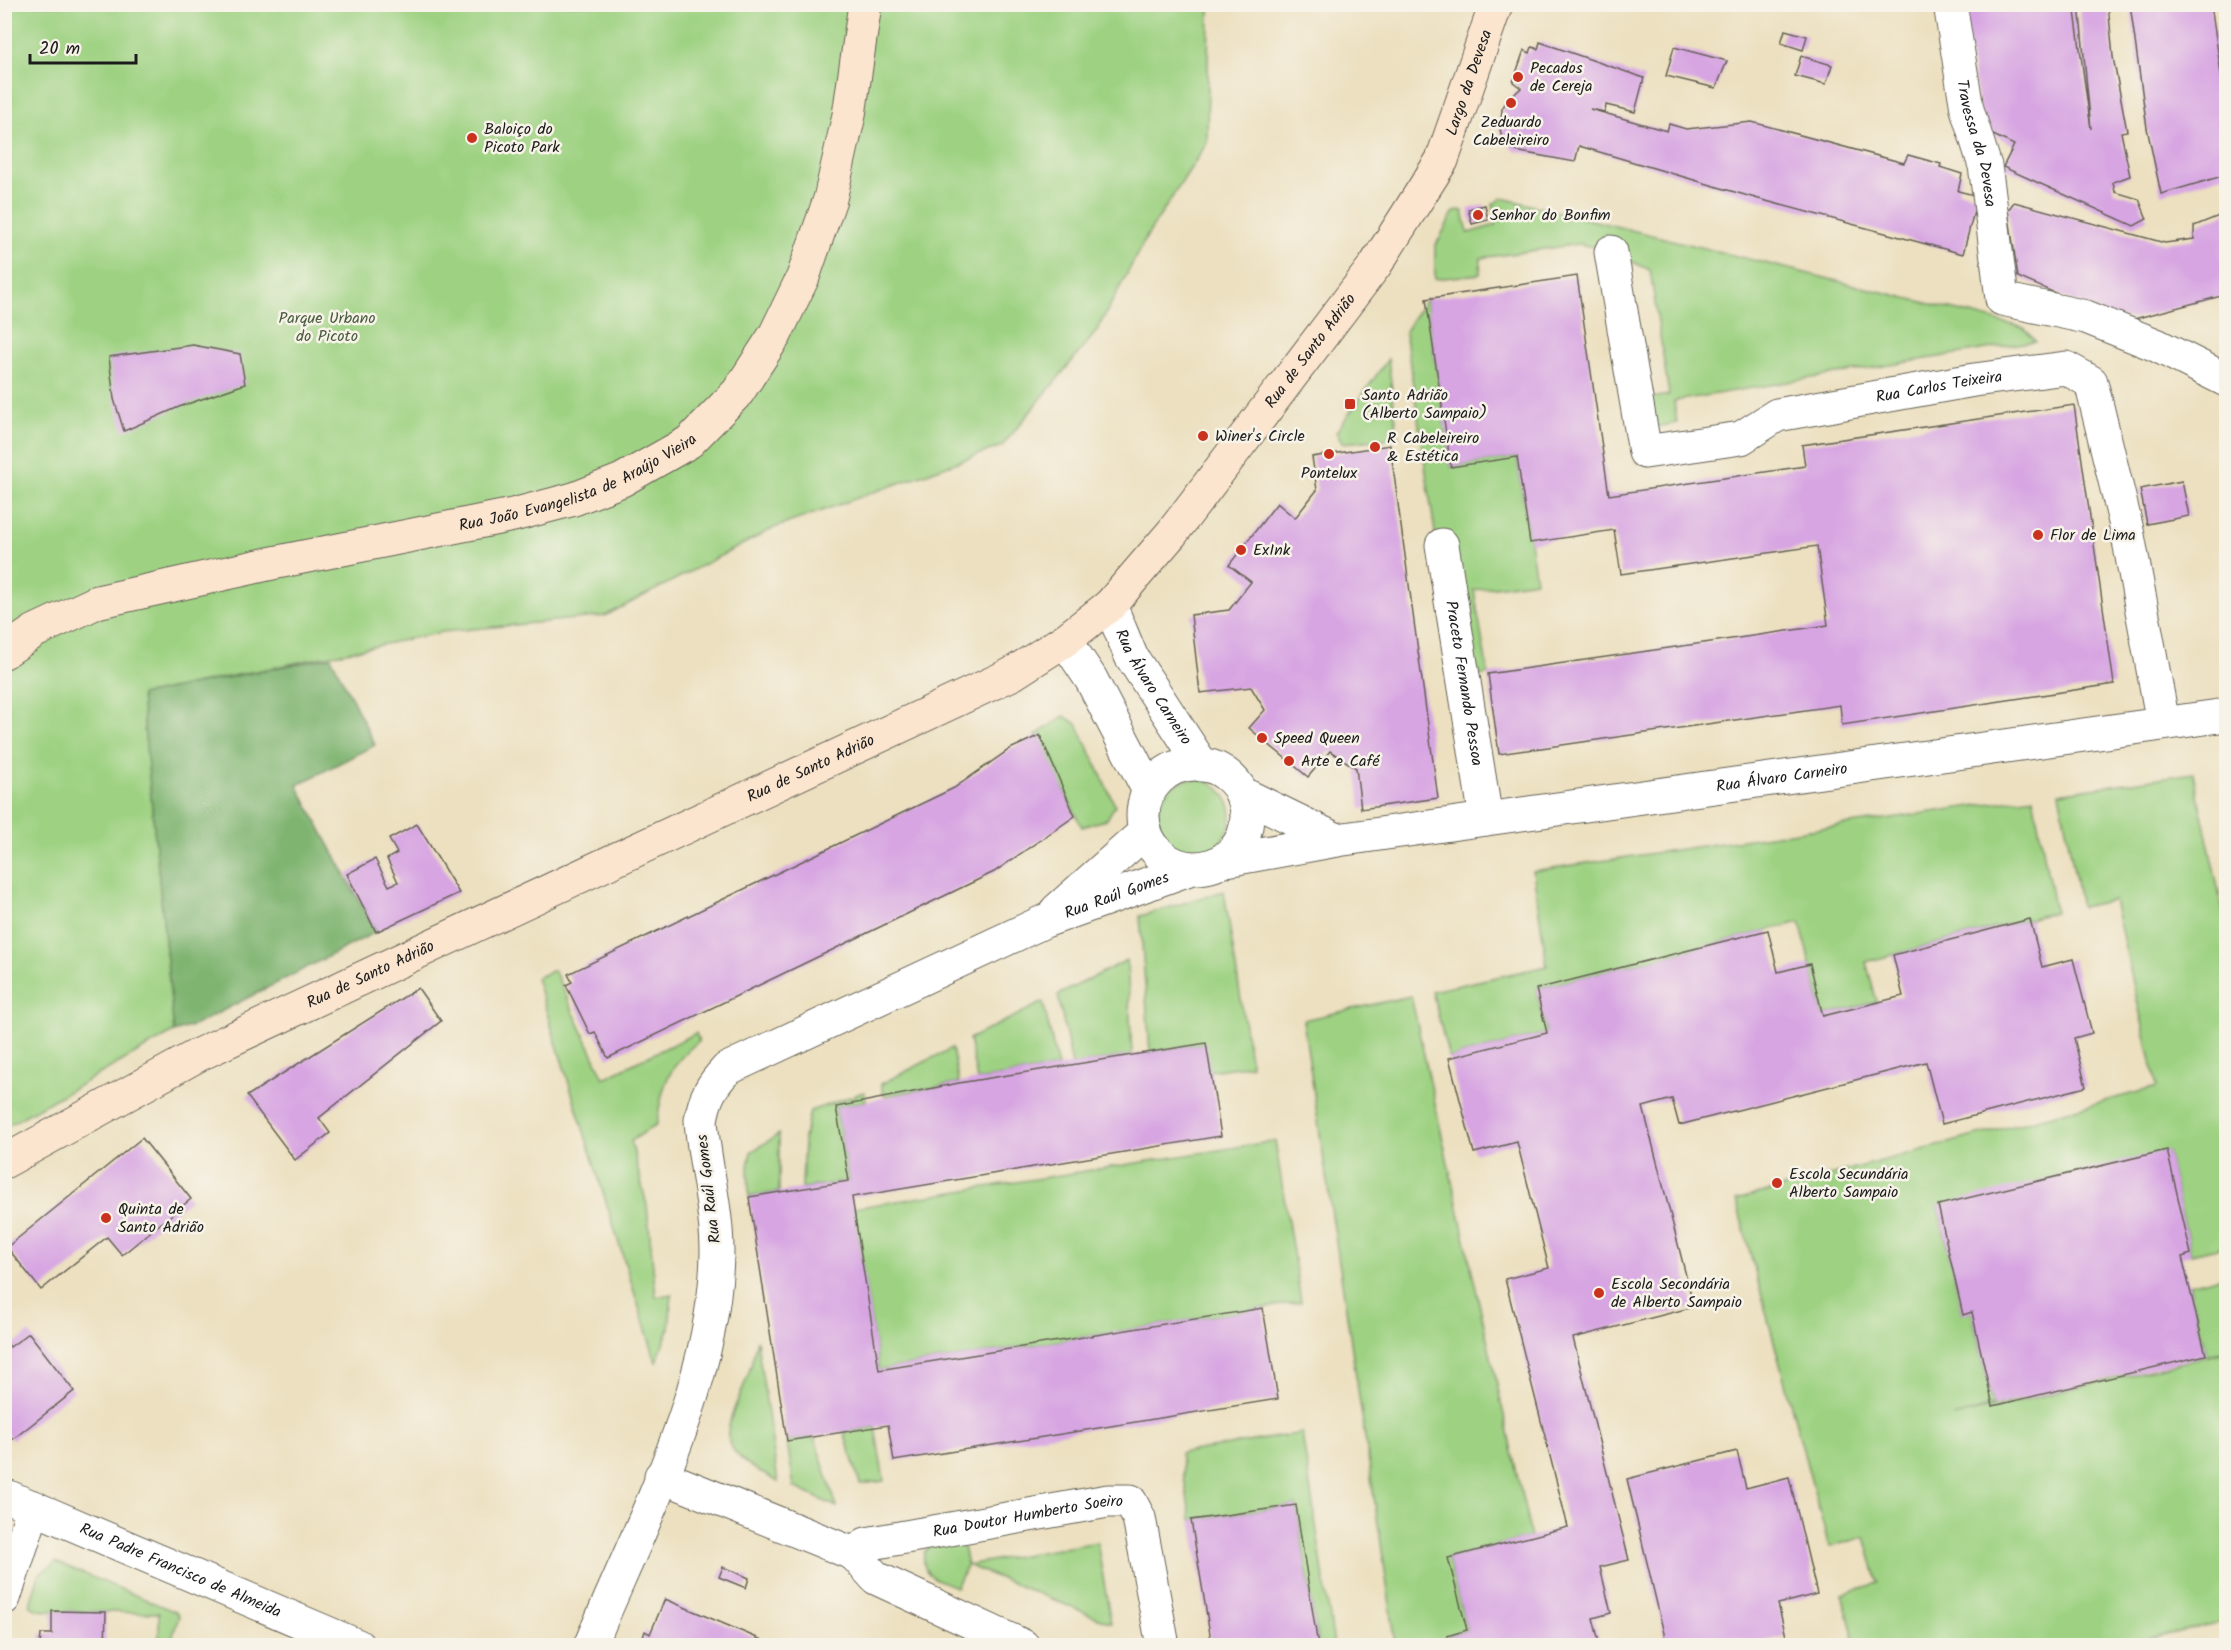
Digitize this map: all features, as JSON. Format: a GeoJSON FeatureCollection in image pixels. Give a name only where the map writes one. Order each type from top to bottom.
{"type":"FeatureCollection","features":[{"type":"Feature","properties":{"kind":"main road","name":"Rua João Evangelista de Araújo Vieira"},"geometry":{"type":"LineString","coordinates":[[4,652],[35,631],[97,602],[268,564],[513,515],[574,499],[622,480],[689,442],[738,392],[775,336],[802,277],[830,199],[849,115],[865,4]]}},
{"type":"Feature","properties":{"kind":"main road","name":"Largo da Devesa"},"geometry":{"type":"LineString","coordinates":[[1442,160],[1496,4]]}},
{"type":"Feature","properties":{"kind":"main road","name":"Rua de Santo Adrião"},"geometry":{"type":"LineString","coordinates":[[4,1162],[198,1055],[1012,674],[1065,640],[1110,605],[1172,533],[1376,264],[1442,160]]}},
{"type":"Feature","properties":{"kind":"street","name":"Travessa da Devesa"},"geometry":{"type":"LineString","coordinates":[[1950,4],[1967,109],[1984,166],[2002,282],[2002,299],[2086,317],[2156,345],[2226,380]]}},
{"type":"Feature","properties":{"kind":"street","name":"Rua Carlos Teixeira"},"geometry":{"type":"LineString","coordinates":[[1611,252],[1645,452],[1741,438],[1777,415],[1974,380],[2066,368],[2091,382],[2127,530],[2163,723]]}},
{"type":"Feature","properties":{"kind":"street","name":"Praceto Fernando Pessoa"},"geometry":{"type":"LineString","coordinates":[[1442,545],[1486,819]]}},
{"type":"Feature","properties":{"kind":"street","name":"Rua Álvaro Carneiro"},"geometry":{"type":"LineString","coordinates":[[1110,605],[1131,656],[1202,765]]}},
{"type":"Feature","properties":{"kind":"street"},"geometry":{"type":"LineString","coordinates":[[1065,640],[1091,679],[1149,791],[1144,804],[1145,832],[1154,850],[1170,862],[1189,869]]}},
{"type":"Feature","properties":{"kind":"street","name":"Rua Álvaro Carneiro"},"geometry":{"type":"LineString","coordinates":[[1189,869],[1205,868],[1221,861],[1337,840],[2226,715]]}},
{"type":"Feature","properties":{"kind":"street","name":"Rua Álvaro Carneiro"},"geometry":{"type":"LineString","coordinates":[[1149,791],[1162,775],[1181,766],[1202,765]]}},
{"type":"Feature","properties":{"kind":"street"},"geometry":{"type":"LineString","coordinates":[[1202,765],[1218,770],[1232,779],[1241,793],[1247,812],[1245,831],[1236,849],[1221,861]]}},
{"type":"Feature","properties":{"kind":"street"},"geometry":{"type":"LineString","coordinates":[[1241,793],[1337,840]]}},
{"type":"Feature","properties":{"kind":"street","name":"Rua Raúl Gomes"},"geometry":{"type":"LineString","coordinates":[[1045,921],[1145,832]]}},
{"type":"Feature","properties":{"kind":"street","name":"Rua Raúl Gomes"},"geometry":{"type":"LineString","coordinates":[[590,1646],[697,1384],[713,1305],[717,1250],[701,1120],[704,1100],[710,1087],[727,1069],[1045,921],[1189,869]]}},
{"type":"Feature","properties":{"kind":"street"},"geometry":{"type":"LineString","coordinates":[[661,1476],[854,1554],[876,1578],[1023,1646]]}},
{"type":"Feature","properties":{"kind":"street","name":"Rua Padre Francisco de Almeida"},"geometry":{"type":"LineString","coordinates":[[4,1495],[358,1646]]}},
{"type":"Feature","properties":{"kind":"street","name":"Rua Doutor Humberto Soeiro"},"geometry":{"type":"LineString","coordinates":[[854,1554],[866,1544],[1108,1501],[1130,1501],[1139,1518],[1163,1646]]}},
{"type":"Feature","properties":{"kind":"street"},"geometry":{"type":"LineString","coordinates":[[4,1598],[34,1508]]}},
{"type":"Feature","properties":{"kind":"green space","name":"Parque Urbano do Picoto"},"geometry":{"type":"Polygon","coordinates":[[[5,5],[1209,5],[1207,143],[1147,236],[1096,332],[1002,446],[774,528],[605,616],[442,632],[141,695],[174,1032],[5,1127],[5,5]]]}},
{"type":"Feature","properties":{"kind":"green space"},"geometry":{"type":"Polygon","coordinates":[[[1502,198],[2024,328],[2035,341],[1674,401],[1677,423],[1655,427],[1651,398],[1669,395],[1650,270],[1607,250],[1579,244],[1481,258],[1480,274],[1435,279],[1435,247],[1453,213],[1458,210],[1463,211],[1468,233],[1496,225],[1493,204],[1502,198]]]}},
{"type":"Feature","properties":{"kind":"green space"},"geometry":{"type":"Polygon","coordinates":[[[1426,299],[1451,467],[1517,457],[1536,581],[1474,590],[1488,674],[1457,680],[1405,331],[1426,299]]]}},
{"type":"Feature","properties":{"kind":"green space"},"geometry":{"type":"Polygon","coordinates":[[[1388,359],[1398,438],[1342,443],[1336,432],[1388,359]]]}},
{"type":"Feature","properties":{"kind":"green space"},"geometry":{"type":"Polygon","coordinates":[[[331,657],[375,745],[297,785],[376,932],[195,1025],[174,1032],[141,695],[331,657]]]}},
{"type":"Feature","properties":{"kind":"green space"},"geometry":{"type":"Polygon","coordinates":[[[1064,716],[1077,724],[1115,805],[1107,819],[1082,827],[1036,735],[1064,716]]]}},
{"type":"Feature","properties":{"kind":"green space"},"geometry":{"type":"Polygon","coordinates":[[[2193,773],[2226,925],[2226,1246],[2191,1254],[2167,1151],[1938,1206],[1963,1314],[1972,1312],[1993,1406],[1953,1417],[2226,1352],[2226,1621],[2123,1645],[1856,1645],[1842,1594],[1878,1583],[1865,1537],[1829,1547],[1736,1200],[2157,1087],[2114,900],[2081,907],[2059,793],[2193,773]]]}},
{"type":"Feature","properties":{"kind":"green space"},"geometry":{"type":"Polygon","coordinates":[[[1194,779],[1208,782],[1220,790],[1228,802],[1231,816],[1228,830],[1220,842],[1208,850],[1194,853],[1180,850],[1168,842],[1160,830],[1157,816],[1160,802],[1168,790],[1180,782],[1194,779]]]}},
{"type":"Feature","properties":{"kind":"green space"},"geometry":{"type":"Polygon","coordinates":[[[2033,797],[2055,912],[1866,962],[1877,1002],[1823,1016],[1800,922],[1536,989],[1547,1033],[1449,1058],[1432,991],[1547,966],[1533,871],[2033,797]]]}},
{"type":"Feature","properties":{"kind":"green space"},"geometry":{"type":"Polygon","coordinates":[[[1224,891],[1251,1065],[1210,1071],[1205,1043],[1150,1052],[1140,916],[1224,891]]]}},
{"type":"Feature","properties":{"kind":"green space"},"geometry":{"type":"Polygon","coordinates":[[[1127,960],[1132,1055],[1072,1065],[1058,995],[1127,960]]]}},
{"type":"Feature","properties":{"kind":"green space"},"geometry":{"type":"Polygon","coordinates":[[[554,970],[604,1078],[696,1033],[699,1041],[680,1058],[668,1077],[661,1099],[657,1124],[631,1141],[647,1206],[656,1297],[672,1294],[669,1329],[656,1362],[536,978],[554,970]]]}},
{"type":"Feature","properties":{"kind":"green space"},"geometry":{"type":"Polygon","coordinates":[[[1411,996],[1531,1537],[1448,1558],[1467,1630],[1447,1636],[1449,1645],[1396,1645],[1303,1020],[1411,996]]]}},
{"type":"Feature","properties":{"kind":"green space"},"geometry":{"type":"Polygon","coordinates":[[[1043,1002],[1058,1067],[977,1080],[969,1039],[1043,1002]]]}},
{"type":"Feature","properties":{"kind":"green space"},"geometry":{"type":"Polygon","coordinates":[[[952,1048],[959,1083],[884,1096],[881,1084],[952,1048]]]}},
{"type":"Feature","properties":{"kind":"green space"},"geometry":{"type":"Polygon","coordinates":[[[864,1092],[866,1101],[836,1107],[849,1181],[802,1188],[804,1138],[810,1111],[864,1092]]]}},
{"type":"Feature","properties":{"kind":"green space"},"geometry":{"type":"Polygon","coordinates":[[[779,1134],[779,1192],[749,1197],[748,1166],[751,1152],[779,1134]]]}},
{"type":"Feature","properties":{"kind":"green space"},"geometry":{"type":"Polygon","coordinates":[[[1275,1141],[1301,1302],[879,1370],[853,1208],[1275,1141]]]}},
{"type":"Feature","properties":{"kind":"green space"},"geometry":{"type":"Polygon","coordinates":[[[2226,1276],[2226,1351],[2206,1355],[2189,1285],[2226,1276]]]}},
{"type":"Feature","properties":{"kind":"green space"},"geometry":{"type":"Polygon","coordinates":[[[757,1340],[778,1482],[743,1460],[732,1448],[728,1435],[731,1418],[749,1371],[757,1340]]]}},
{"type":"Feature","properties":{"kind":"green space"},"geometry":{"type":"Polygon","coordinates":[[[875,1427],[884,1481],[860,1484],[844,1432],[875,1427]]]}},
{"type":"Feature","properties":{"kind":"green space"},"geometry":{"type":"Polygon","coordinates":[[[1302,1433],[1334,1645],[1318,1645],[1296,1505],[1191,1520],[1180,1453],[1302,1433]]]}},
{"type":"Feature","properties":{"kind":"green space"},"geometry":{"type":"Polygon","coordinates":[[[814,1437],[837,1507],[794,1487],[787,1441],[814,1437]]]}},
{"type":"Feature","properties":{"kind":"green space"},"geometry":{"type":"Polygon","coordinates":[[[962,1542],[967,1565],[956,1587],[936,1579],[927,1572],[924,1552],[933,1544],[962,1542]]]}},
{"type":"Feature","properties":{"kind":"green space"},"geometry":{"type":"Polygon","coordinates":[[[1097,1542],[1111,1623],[967,1565],[1097,1542]]]}},
{"type":"Feature","properties":{"kind":"green space"},"geometry":{"type":"Polygon","coordinates":[[[56,1562],[176,1612],[179,1616],[170,1645],[159,1645],[159,1613],[52,1611],[37,1610],[30,1605],[39,1574],[56,1562]]]}},
{"type":"Feature","properties":{"kind":"building"},"geometry":{"type":"Polygon","coordinates":[[[1962,4],[2074,4],[2091,129],[2079,4],[2108,4],[2113,57],[2127,131],[2121,132],[2130,176],[2113,182],[2115,192],[2139,199],[2147,219],[2134,226],[2003,167],[2014,145],[1983,130],[1962,4]]]}},
{"type":"Feature","properties":{"kind":"building"},"geometry":{"type":"Polygon","coordinates":[[[2130,4],[2211,4],[2226,109],[2226,175],[2161,194],[2147,128],[2130,4]]]}},
{"type":"Feature","properties":{"kind":"building"},"geometry":{"type":"Polygon","coordinates":[[[1785,30],[1807,36],[1803,50],[1781,43],[1785,30]]]}},
{"type":"Feature","properties":{"kind":"building"},"geometry":{"type":"Polygon","coordinates":[[[1540,42],[1644,78],[1635,112],[1606,105],[1605,112],[1590,109],[1667,131],[1669,124],[1686,129],[1752,122],[1904,163],[1908,155],[1941,164],[1940,167],[1962,174],[1958,191],[1978,196],[1963,254],[1755,198],[1579,146],[1575,162],[1515,151],[1502,138],[1500,129],[1502,109],[1521,88],[1513,82],[1524,50],[1530,53],[1532,47],[1538,49],[1540,42]]]}},
{"type":"Feature","properties":{"kind":"building"},"geometry":{"type":"Polygon","coordinates":[[[1674,47],[1727,61],[1716,88],[1666,76],[1674,47]]]}},
{"type":"Feature","properties":{"kind":"building"},"geometry":{"type":"Polygon","coordinates":[[[1801,56],[1832,65],[1826,84],[1795,76],[1801,56]]]}},
{"type":"Feature","properties":{"kind":"building"},"geometry":{"type":"Polygon","coordinates":[[[2014,202],[2165,243],[2194,239],[2194,226],[2226,213],[2226,300],[2221,296],[2134,319],[2108,316],[2018,277],[2008,210],[2014,202]]]}},
{"type":"Feature","properties":{"kind":"building","name":"Senhor do Bonfim"},"geometry":{"type":"Polygon","coordinates":[[[1485,205],[1488,220],[1472,224],[1468,209],[1485,205]]]}},
{"type":"Feature","properties":{"kind":"building"},"geometry":{"type":"Polygon","coordinates":[[[1577,276],[1609,495],[1805,466],[1802,445],[2074,405],[2114,684],[1842,725],[1840,705],[1499,754],[1488,674],[1828,625],[1817,546],[1621,574],[1614,530],[1530,543],[1517,457],[1451,467],[1426,299],[1577,276]]]}},
{"type":"Feature","properties":{"kind":"building"},"geometry":{"type":"Polygon","coordinates":[[[193,345],[240,354],[245,384],[179,407],[124,431],[114,399],[109,357],[193,345]]]}},
{"type":"Feature","properties":{"kind":"building"},"geometry":{"type":"Polygon","coordinates":[[[1390,445],[1438,798],[1361,809],[1356,768],[1330,751],[1308,777],[1249,728],[1265,710],[1251,687],[1200,693],[1191,615],[1229,610],[1251,582],[1229,565],[1277,503],[1295,518],[1317,490],[1312,457],[1390,445]]]}},
{"type":"Feature","properties":{"kind":"building"},"geometry":{"type":"Polygon","coordinates":[[[2182,481],[2189,516],[2147,524],[2140,489],[2182,481]]]}},
{"type":"Feature","properties":{"kind":"building"},"geometry":{"type":"Polygon","coordinates":[[[1040,735],[1075,816],[994,872],[608,1058],[595,1032],[590,1034],[566,985],[572,982],[568,974],[954,788],[1010,749],[1040,735]]]}},
{"type":"Feature","properties":{"kind":"building"},"geometry":{"type":"Polygon","coordinates":[[[417,824],[459,893],[376,932],[347,874],[375,859],[389,886],[398,882],[387,859],[397,853],[389,839],[417,824]]]}},
{"type":"Feature","properties":{"kind":"building","name":"Escola Secondária de Alberto Sampaio"},"geometry":{"type":"Polygon","coordinates":[[[2030,919],[2042,967],[2073,959],[2092,1033],[2074,1038],[2086,1087],[1942,1124],[1926,1062],[1679,1125],[1672,1099],[1643,1107],[1694,1307],[1573,1338],[1629,1560],[1600,1567],[1611,1613],[1593,1618],[1600,1646],[1449,1646],[1447,1636],[1467,1630],[1448,1558],[1568,1527],[1505,1279],[1549,1268],[1517,1142],[1474,1153],[1449,1058],[1547,1033],[1536,989],[1768,930],[1778,972],[1810,964],[1823,1016],[1903,996],[1893,955],[2030,919]]]}},
{"type":"Feature","properties":{"kind":"building"},"geometry":{"type":"Polygon","coordinates":[[[418,988],[441,1021],[319,1118],[330,1133],[295,1160],[247,1096],[418,988]]]}},
{"type":"Feature","properties":{"kind":"building"},"geometry":{"type":"Polygon","coordinates":[[[1206,1043],[1221,1136],[852,1197],[879,1370],[1263,1308],[1278,1399],[894,1461],[888,1425],[787,1441],[749,1197],[849,1181],[836,1107],[959,1083],[1206,1043]]]}},
{"type":"Feature","properties":{"kind":"building","name":"Quinta de Santo Adrião"},"geometry":{"type":"Polygon","coordinates":[[[142,1138],[191,1199],[122,1255],[107,1237],[41,1290],[7,1247],[142,1138]]]}},
{"type":"Feature","properties":{"kind":"building"},"geometry":{"type":"Polygon","coordinates":[[[2167,1150],[2191,1254],[2182,1257],[2206,1355],[1993,1406],[1972,1312],[1963,1315],[1938,1205],[2167,1150]]]}},
{"type":"Feature","properties":{"kind":"building"},"geometry":{"type":"Polygon","coordinates":[[[29,1333],[74,1391],[12,1440],[4,1430],[4,1340],[10,1347],[29,1333]]]}},
{"type":"Feature","properties":{"kind":"building"},"geometry":{"type":"Polygon","coordinates":[[[1737,1451],[1746,1488],[1789,1477],[1817,1594],[1778,1604],[1786,1636],[1745,1646],[1667,1646],[1627,1479],[1737,1451]]]}},
{"type":"Feature","properties":{"kind":"building"},"geometry":{"type":"Polygon","coordinates":[[[1296,1505],[1318,1646],[1212,1646],[1191,1520],[1296,1505]]]}},
{"type":"Feature","properties":{"kind":"building"},"geometry":{"type":"Polygon","coordinates":[[[723,1567],[749,1578],[746,1588],[719,1577],[723,1567]]]}},
{"type":"Feature","properties":{"kind":"building"},"geometry":{"type":"Polygon","coordinates":[[[665,1599],[776,1646],[640,1646],[645,1631],[650,1634],[665,1599]]]}},
{"type":"Feature","properties":{"kind":"building"},"geometry":{"type":"Polygon","coordinates":[[[52,1611],[106,1612],[105,1646],[40,1646],[41,1634],[52,1634],[52,1611]]]}},
{"type":"Feature","properties":{"kind":"place","name":"Pecados de Cereja"},"geometry":{"type":"Point","coordinates":[1518,77]}},
{"type":"Feature","properties":{"kind":"place","name":"Zeduardo Cabeleireiro"},"geometry":{"type":"Point","coordinates":[1511,103]}},
{"type":"Feature","properties":{"kind":"place","name":"Baloiço do Picoto Park"},"geometry":{"type":"Point","coordinates":[472,138]}},
{"type":"Feature","properties":{"kind":"place","name":"Senhor do Bonfim"},"geometry":{"type":"Point","coordinates":[1478,215]}},
{"type":"Feature","properties":{"kind":"place","name":"Santo Adrião (Alberto Sampaio)"},"geometry":{"type":"Point","coordinates":[1350,404]}},
{"type":"Feature","properties":{"kind":"place","name":"Winer's Circle"},"geometry":{"type":"Point","coordinates":[1203,436]}},
{"type":"Feature","properties":{"kind":"place","name":"R Cabeleireiro & Estética"},"geometry":{"type":"Point","coordinates":[1375,447]}},
{"type":"Feature","properties":{"kind":"place","name":"Pontelux"},"geometry":{"type":"Point","coordinates":[1329,454]}},
{"type":"Feature","properties":{"kind":"place","name":"Flor de Lima"},"geometry":{"type":"Point","coordinates":[2038,535]}},
{"type":"Feature","properties":{"kind":"place","name":"ExInk"},"geometry":{"type":"Point","coordinates":[1241,550]}},
{"type":"Feature","properties":{"kind":"place","name":"Speed Queen"},"geometry":{"type":"Point","coordinates":[1262,738]}},
{"type":"Feature","properties":{"kind":"place","name":"Arte e Café"},"geometry":{"type":"Point","coordinates":[1289,761]}},
{"type":"Feature","properties":{"kind":"place","name":"Escola Secundária Alberto Sampaio"},"geometry":{"type":"Point","coordinates":[1777,1183]}},
{"type":"Feature","properties":{"kind":"place","name":"Quinta de Santo Adrião"},"geometry":{"type":"Point","coordinates":[106,1218]}},
{"type":"Feature","properties":{"kind":"place","name":"Escola Secondária de Alberto Sampaio"},"geometry":{"type":"Point","coordinates":[1599,1293]}}]}
